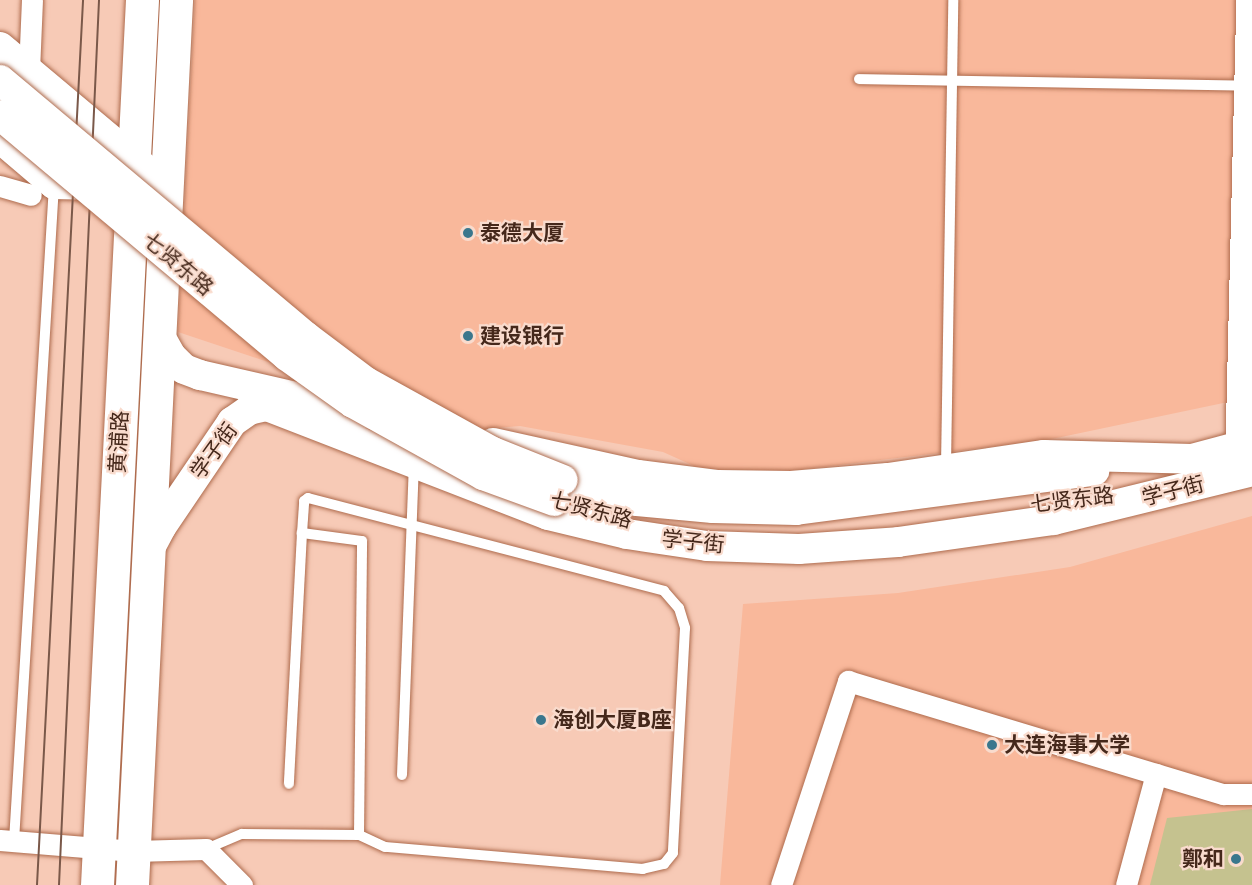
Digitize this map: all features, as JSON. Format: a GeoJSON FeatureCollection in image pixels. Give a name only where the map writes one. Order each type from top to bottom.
{"type":"FeatureCollection","features":[{"type":"Feature","properties":{"kind":"highway","name":"黄浦路"},"geometry":{"type":"LineString","coordinates":[[97,885],[142,0]]}},
{"type":"Feature","properties":{"kind":"highway","name":"黄浦路"},"geometry":{"type":"LineString","coordinates":[[132,885],[161,338],[176,0]]}},
{"type":"Feature","properties":{"kind":"main road"},"geometry":{"type":"LineString","coordinates":[[1246,459],[1251,0]]}},
{"type":"Feature","properties":{"kind":"main road"},"geometry":{"type":"LineString","coordinates":[[0,47],[29,71],[134,173],[167,187]]}},
{"type":"Feature","properties":{"kind":"main road","name":"七贤东路"},"geometry":{"type":"LineString","coordinates":[[0,80],[305,336],[366,382],[559,490]]}},
{"type":"Feature","properties":{"kind":"main road","name":"七贤东路"},"geometry":{"type":"LineString","coordinates":[[0,115],[287,356],[353,403],[483,475],[559,490],[637,501],[713,508],[796,510],[1194,472]]}},
{"type":"Feature","properties":{"kind":"main road"},"geometry":{"type":"LineString","coordinates":[[0,138],[43,190],[134,173]]}},
{"type":"Feature","properties":{"kind":"main road","name":"学子街"},"geometry":{"type":"LineString","coordinates":[[161,338],[171,356],[184,369],[200,375],[638,475],[718,484],[791,486],[946,470],[1044,455],[1194,472]]}},
{"type":"Feature","properties":{"kind":"main road","name":"学子街"},"geometry":{"type":"LineString","coordinates":[[150,548],[160,526],[232,422],[249,410],[267,406],[414,461],[548,515],[627,534],[707,546],[788,549],[898,542],[1053,520],[1194,472],[1246,459]]}},
{"type":"Feature","properties":{"kind":"street"},"geometry":{"type":"LineString","coordinates":[[29,71],[32,0]]}},
{"type":"Feature","properties":{"kind":"street"},"geometry":{"type":"LineString","coordinates":[[0,186],[43,190]]}},
{"type":"Feature","properties":{"kind":"street"},"geometry":{"type":"LineString","coordinates":[[781,885],[849,681],[1223,794],[1252,794]]}},
{"type":"Feature","properties":{"kind":"street"},"geometry":{"type":"LineString","coordinates":[[1126,885],[1156,774]]}},
{"type":"Feature","properties":{"kind":"street"},"geometry":{"type":"LineString","coordinates":[[7,841],[135,851],[206,849],[242,885]]}},
{"type":"Feature","properties":{"kind":"lane"},"geometry":{"type":"LineString","coordinates":[[946,470],[953,0]]}},
{"type":"Feature","properties":{"kind":"lane"},"geometry":{"type":"LineString","coordinates":[[7,841],[43,190],[29,71]]}},
{"type":"Feature","properties":{"kind":"lane"},"geometry":{"type":"LineString","coordinates":[[859,79],[1249,86]]}},
{"type":"Feature","properties":{"kind":"lane"},"geometry":{"type":"LineString","coordinates":[[402,775],[414,461]]}},
{"type":"Feature","properties":{"kind":"lane"},"geometry":{"type":"LineString","coordinates":[[206,849],[242,834],[360,836],[385,847],[643,869],[664,864],[673,853],[685,628],[679,608],[664,591],[308,498],[304,501],[289,784]]}},
{"type":"Feature","properties":{"kind":"lane"},"geometry":{"type":"LineString","coordinates":[[302,533],[362,541],[360,836]]}},
{"type":"Feature","properties":{"kind":"shaded area"},"geometry":{"type":"Polygon","coordinates":[[[195,0],[1252,0],[1252,397],[1047,440],[723,479],[663,452],[520,426],[472,430],[178,332],[195,0]]]}},
{"type":"Feature","properties":{"kind":"shaded area","name":"大连海事大学"},"geometry":{"type":"Polygon","coordinates":[[[1252,516],[1252,885],[720,885],[743,604],[898,593],[1070,567],[1252,516]]]}},
{"type":"Feature","properties":{"kind":"shaded area"},"geometry":{"type":"Polygon","coordinates":[[[1252,809],[1252,885],[1150,885],[1167,818],[1252,809]]]}},
{"type":"Feature","properties":{"kind":"tram line"},"geometry":{"type":"LineString","coordinates":[[37,885],[83,0]]}},
{"type":"Feature","properties":{"kind":"tram line"},"geometry":{"type":"LineString","coordinates":[[59,885],[99,0]]}},
{"type":"Feature","properties":{"kind":"place","name":"泰德大厦"},"geometry":{"type":"Point","coordinates":[468,233]}},
{"type":"Feature","properties":{"kind":"place","name":"建设银行"},"geometry":{"type":"Point","coordinates":[468,336]}},
{"type":"Feature","properties":{"kind":"place","name":"海创大厦B座"},"geometry":{"type":"Point","coordinates":[541,720]}},
{"type":"Feature","properties":{"kind":"place","name":"大连海事大学"},"geometry":{"type":"Point","coordinates":[992,745]}},
{"type":"Feature","properties":{"kind":"place","name":"鄭和"},"geometry":{"type":"Point","coordinates":[1236,859]}}]}
